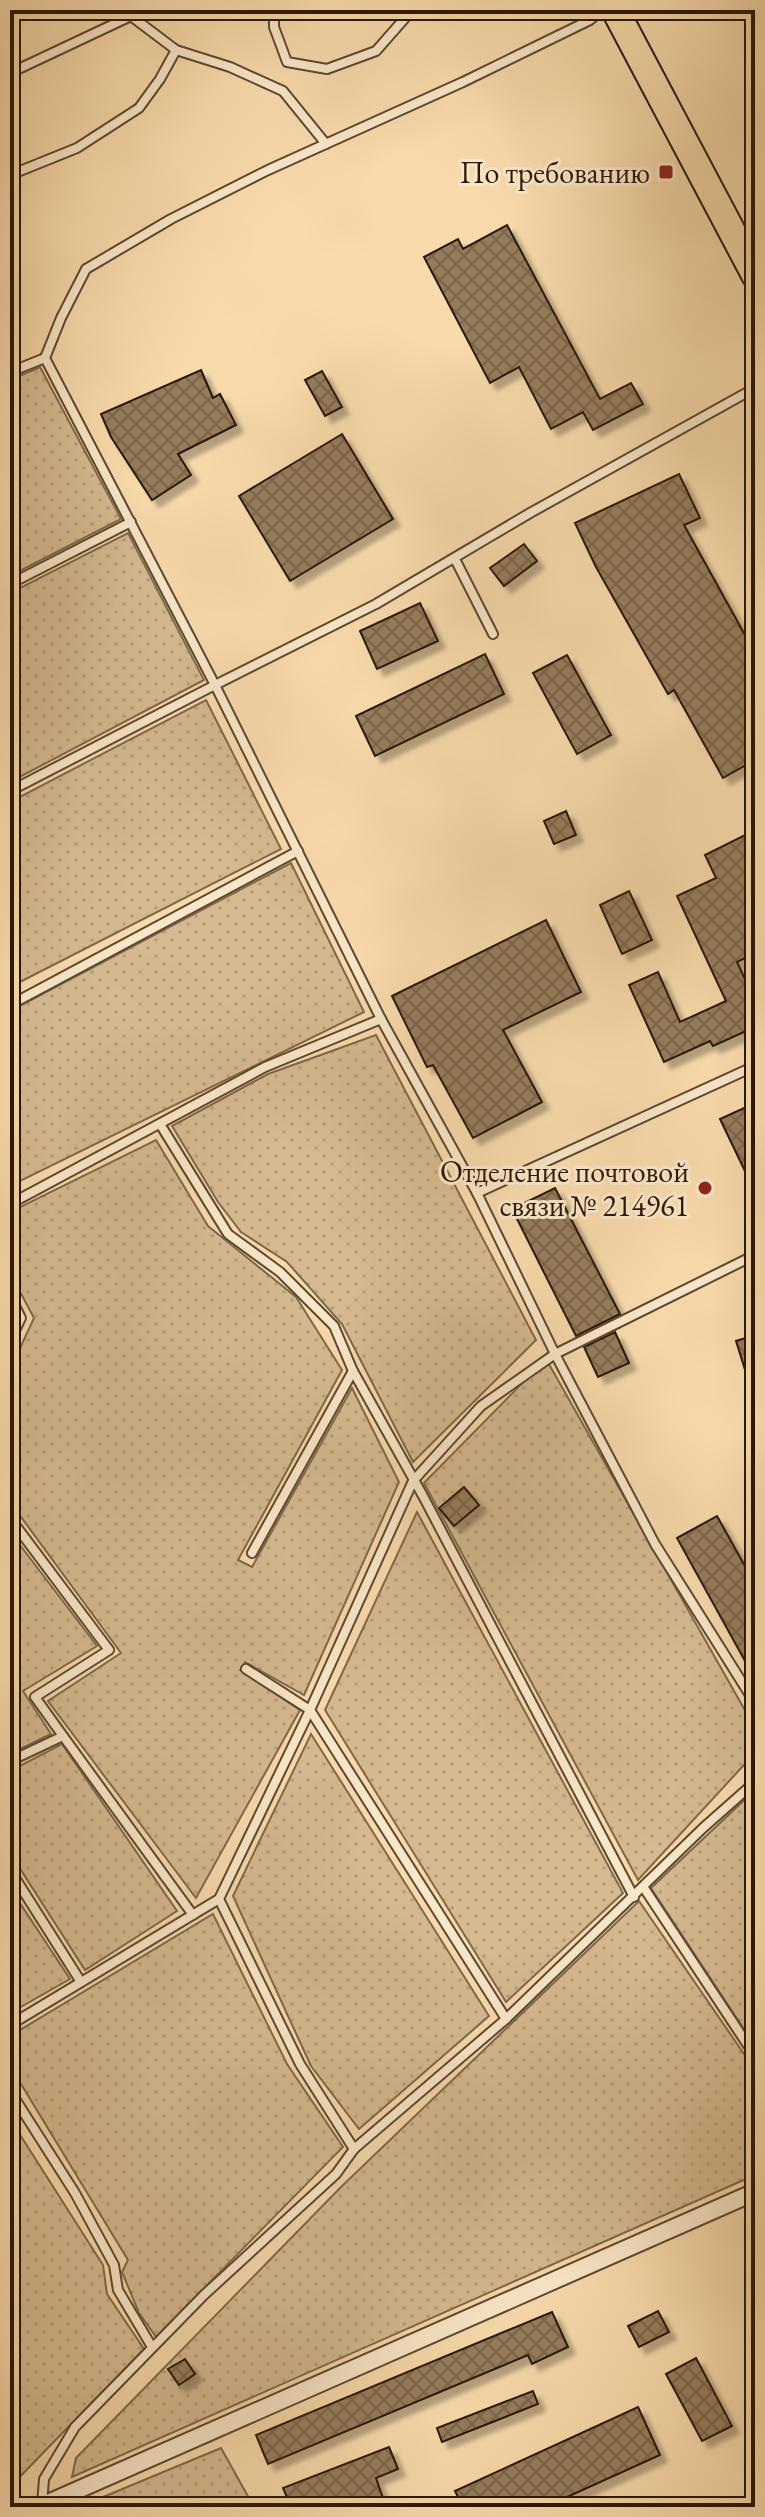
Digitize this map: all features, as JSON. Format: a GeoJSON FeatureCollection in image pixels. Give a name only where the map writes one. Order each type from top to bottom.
{"type":"FeatureCollection","features":[{"type":"Feature","properties":{"kind":"main road"},"geometry":{"type":"LineString","coordinates":[[615,10],[755,275]]}},
{"type":"Feature","properties":{"kind":"street"},"geometry":{"type":"LineString","coordinates":[[40,2506],[755,2192]]}},
{"type":"Feature","properties":{"kind":"lane"},"geometry":{"type":"LineString","coordinates":[[274,10],[274,27],[287,62],[327,69],[376,51],[412,10]]}},
{"type":"Feature","properties":{"kind":"lane"},"geometry":{"type":"LineString","coordinates":[[10,372],[45,358],[86,269],[171,219],[268,170],[463,82],[590,20],[602,10]]}},
{"type":"Feature","properties":{"kind":"lane"},"geometry":{"type":"LineString","coordinates":[[10,73],[134,13],[176,50],[230,67],[283,91],[326,144]]}},
{"type":"Feature","properties":{"kind":"lane"},"geometry":{"type":"LineString","coordinates":[[10,175],[77,148],[139,108],[176,50]]}},
{"type":"Feature","properties":{"kind":"lane"},"geometry":{"type":"LineString","coordinates":[[45,358],[215,685],[381,1019],[477,1193],[555,1354],[655,1544],[755,1703]]}},
{"type":"Feature","properties":{"kind":"lane"},"geometry":{"type":"LineString","coordinates":[[10,791],[376,604],[530,513],[755,388]]}},
{"type":"Feature","properties":{"kind":"lane"},"geometry":{"type":"LineString","coordinates":[[10,584],[131,522]]}},
{"type":"Feature","properties":{"kind":"lane"},"geometry":{"type":"LineString","coordinates":[[455,559],[493,634]]}},
{"type":"Feature","properties":{"kind":"lane"},"geometry":{"type":"LineString","coordinates":[[10,1005],[298,851]]}},
{"type":"Feature","properties":{"kind":"lane"},"geometry":{"type":"LineString","coordinates":[[10,1204],[265,1067],[381,1019]]}},
{"type":"Feature","properties":{"kind":"lane"},"geometry":{"type":"LineString","coordinates":[[477,1193],[755,1066]]}},
{"type":"Feature","properties":{"kind":"lane"},"geometry":{"type":"LineString","coordinates":[[160,1124],[228,1234],[280,1272],[334,1326],[353,1371],[634,1897]]}},
{"type":"Feature","properties":{"kind":"lane"},"geometry":{"type":"LineString","coordinates":[[10,2025],[219,1899],[310,1710],[413,1481],[481,1406],[555,1354],[755,1255]]}},
{"type":"Feature","properties":{"kind":"lane"},"geometry":{"type":"LineString","coordinates":[[10,1296],[21,1318],[10,1341]]}},
{"type":"Feature","properties":{"kind":"lane"},"geometry":{"type":"LineString","coordinates":[[252,1553],[353,1371]]}},
{"type":"Feature","properties":{"kind":"lane"},"geometry":{"type":"LineString","coordinates":[[10,1518],[109,1650],[35,1697],[193,1915]]}},
{"type":"Feature","properties":{"kind":"lane"},"geometry":{"type":"LineString","coordinates":[[246,1669],[310,1710],[506,2019]]}},
{"type":"Feature","properties":{"kind":"lane"},"geometry":{"type":"LineString","coordinates":[[10,1761],[63,1736]]}},
{"type":"Feature","properties":{"kind":"lane"},"geometry":{"type":"LineString","coordinates":[[40,2506],[44,2479],[75,2427],[152,2347],[336,2174],[354,2149],[506,2019],[703,1828],[755,1782]]}},
{"type":"Feature","properties":{"kind":"lane"},"geometry":{"type":"LineString","coordinates":[[10,1870],[81,1982]]}},
{"type":"Feature","properties":{"kind":"lane"},"geometry":{"type":"LineString","coordinates":[[644,1888],[755,2056]]}},
{"type":"Feature","properties":{"kind":"lane"},"geometry":{"type":"LineString","coordinates":[[219,1899],[300,2064],[354,2149]]}},
{"type":"Feature","properties":{"kind":"lane"},"geometry":{"type":"LineString","coordinates":[[10,2091],[81,2205],[114,2265],[118,2290],[152,2347]]}},
{"type":"Feature","properties":{"kind":"shaded area"},"geometry":{"type":"Polygon","coordinates":[[[40,367],[121,519],[10,576],[10,380],[40,367]]]}},
{"type":"Feature","properties":{"kind":"shaded area"},"geometry":{"type":"Polygon","coordinates":[[[128,533],[204,680],[10,782],[10,593],[128,533]]]}},
{"type":"Feature","properties":{"kind":"shaded area"},"geometry":{"type":"Polygon","coordinates":[[[206,700],[281,849],[10,987],[10,802],[206,700]]]}},
{"type":"Feature","properties":{"kind":"shaded area"},"geometry":{"type":"Polygon","coordinates":[[[291,863],[364,1012],[10,1186],[10,1011],[291,863]]]}},
{"type":"Feature","properties":{"kind":"shaded area"},"geometry":{"type":"Polygon","coordinates":[[[376,1035],[536,1340],[413,1462],[342,1324],[287,1262],[241,1232],[218,1202],[172,1126],[268,1074],[376,1035]]]}},
{"type":"Feature","properties":{"kind":"shaded area"},"geometry":{"type":"Polygon","coordinates":[[[156,1140],[208,1226],[296,1297],[342,1370],[238,1560],[252,1567],[352,1388],[399,1482],[304,1695],[245,1662],[240,1670],[300,1710],[196,1898],[48,1701],[121,1653],[10,1502],[10,1362],[16,1357],[34,1318],[10,1273],[10,1212],[156,1140]]]}},
{"type":"Feature","properties":{"kind":"shaded area"},"geometry":{"type":"Polygon","coordinates":[[[546,1359],[755,1728],[755,1753],[638,1880],[424,1483],[546,1359]]]}},
{"type":"Feature","properties":{"kind":"shaded area"},"geometry":{"type":"Polygon","coordinates":[[[417,1512],[623,1893],[506,2002],[325,1710],[417,1512]]]}},
{"type":"Feature","properties":{"kind":"shaded area"},"geometry":{"type":"Polygon","coordinates":[[[10,1532],[97,1646],[23,1691],[51,1734],[10,1754],[10,1532]]]}},
{"type":"Feature","properties":{"kind":"shaded area"},"geometry":{"type":"Polygon","coordinates":[[[311,1734],[489,2016],[359,2129],[311,2066],[233,1896],[311,1734]]]}},
{"type":"Feature","properties":{"kind":"shaded area"},"geometry":{"type":"Polygon","coordinates":[[[62,1744],[177,1911],[85,1970],[10,1853],[10,1771],[62,1744]]]}},
{"type":"Feature","properties":{"kind":"shaded area"},"geometry":{"type":"Polygon","coordinates":[[[755,1790],[755,2046],[651,1888],[755,1790]]]}},
{"type":"Feature","properties":{"kind":"shaded area"},"geometry":{"type":"Polygon","coordinates":[[[10,1888],[70,1979],[10,2013],[10,1888]]]}},
{"type":"Feature","properties":{"kind":"shaded area"},"geometry":{"type":"Polygon","coordinates":[[[639,1901],[755,2070],[755,2175],[72,2477],[76,2458],[340,2188],[639,1901]]]}},
{"type":"Feature","properties":{"kind":"shaded area"},"geometry":{"type":"Polygon","coordinates":[[[213,1914],[287,2064],[343,2147],[156,2337],[139,2313],[122,2272],[128,2260],[10,2066],[10,2036],[213,1914]]]}},
{"type":"Feature","properties":{"kind":"shaded area"},"geometry":{"type":"Polygon","coordinates":[[[10,2119],[103,2265],[107,2294],[144,2349],[10,2487],[10,2119]]]}},
{"type":"Feature","properties":{"kind":"shaded area"},"geometry":{"type":"Polygon","coordinates":[[[221,2448],[254,2507],[79,2507],[221,2448]]]}},
{"type":"Feature","properties":{"kind":"building"},"geometry":{"type":"Polygon","coordinates":[[[507,225],[600,399],[631,383],[643,404],[593,430],[583,412],[551,429],[519,367],[490,383],[424,257],[458,239],[463,249],[507,225]]]}},
{"type":"Feature","properties":{"kind":"building"},"geometry":{"type":"Polygon","coordinates":[[[201,370],[213,398],[220,394],[236,425],[178,454],[191,475],[152,500],[111,437],[101,414],[201,370]]]}},
{"type":"Feature","properties":{"kind":"building"},"geometry":{"type":"Polygon","coordinates":[[[322,371],[342,407],[325,416],[305,380],[322,371]]]}},
{"type":"Feature","properties":{"kind":"building"},"geometry":{"type":"Polygon","coordinates":[[[342,434],[393,519],[290,581],[239,496],[342,434]]]}},
{"type":"Feature","properties":{"kind":"building"},"geometry":{"type":"Polygon","coordinates":[[[679,474],[700,518],[684,525],[755,653],[755,760],[723,778],[674,690],[668,694],[596,567],[575,523],[679,474]]]}},
{"type":"Feature","properties":{"kind":"building"},"geometry":{"type":"Polygon","coordinates":[[[524,544],[537,561],[504,586],[490,568],[524,544]]]}},
{"type":"Feature","properties":{"kind":"building"},"geometry":{"type":"Polygon","coordinates":[[[420,603],[438,641],[377,669],[360,631],[420,603]]]}},
{"type":"Feature","properties":{"kind":"building"},"geometry":{"type":"Polygon","coordinates":[[[485,654],[504,694],[375,756],[356,716],[485,654]]]}},
{"type":"Feature","properties":{"kind":"building"},"geometry":{"type":"Polygon","coordinates":[[[567,655],[611,735],[577,754],[533,673],[567,655]]]}},
{"type":"Feature","properties":{"kind":"building"},"geometry":{"type":"Polygon","coordinates":[[[566,811],[576,835],[554,844],[544,821],[566,811]]]}},
{"type":"Feature","properties":{"kind":"building"},"geometry":{"type":"Polygon","coordinates":[[[755,830],[755,953],[737,962],[750,990],[755,988],[755,1027],[713,1046],[710,1041],[664,1062],[629,985],[658,972],[680,1022],[726,1001],[677,896],[716,878],[705,855],[755,830]]]}},
{"type":"Feature","properties":{"kind":"building"},"geometry":{"type":"Polygon","coordinates":[[[629,891],[652,940],[622,954],[600,905],[629,891]]]}},
{"type":"Feature","properties":{"kind":"building"},"geometry":{"type":"Polygon","coordinates":[[[546,920],[581,992],[503,1030],[542,1102],[473,1138],[433,1065],[427,1067],[392,996],[546,920]]]}},
{"type":"Feature","properties":{"kind":"building"},"geometry":{"type":"Polygon","coordinates":[[[755,1103],[755,1192],[720,1119],[755,1103]]]}},
{"type":"Feature","properties":{"kind":"building"},"geometry":{"type":"Polygon","coordinates":[[[555,1188],[620,1314],[576,1336],[512,1209],[555,1188]]]}},
{"type":"Feature","properties":{"kind":"building"},"geometry":{"type":"Polygon","coordinates":[[[615,1332],[629,1363],[598,1377],[584,1347],[615,1332]]]}},
{"type":"Feature","properties":{"kind":"building"},"geometry":{"type":"Polygon","coordinates":[[[755,1335],[755,1391],[752,1392],[736,1341],[755,1335]]]}},
{"type":"Feature","properties":{"kind":"building"},"geometry":{"type":"Polygon","coordinates":[[[464,1487],[479,1505],[454,1526],[439,1508],[464,1487]]]}},
{"type":"Feature","properties":{"kind":"building"},"geometry":{"type":"Polygon","coordinates":[[[717,1516],[755,1584],[755,1679],[677,1538],[717,1516]]]}},
{"type":"Feature","properties":{"kind":"building"},"geometry":{"type":"Polygon","coordinates":[[[658,2311],[669,2332],[639,2347],[628,2326],[658,2311]]]}},
{"type":"Feature","properties":{"kind":"building"},"geometry":{"type":"Polygon","coordinates":[[[552,2312],[568,2347],[532,2364],[528,2355],[268,2464],[256,2435],[552,2312]]]}},
{"type":"Feature","properties":{"kind":"building"},"geometry":{"type":"Polygon","coordinates":[[[696,2358],[732,2426],[702,2441],[666,2374],[696,2358]]]}},
{"type":"Feature","properties":{"kind":"building"},"geometry":{"type":"Polygon","coordinates":[[[185,2359],[195,2374],[179,2385],[168,2369],[185,2359]]]}},
{"type":"Feature","properties":{"kind":"building"},"geometry":{"type":"Polygon","coordinates":[[[533,2391],[538,2404],[442,2442],[437,2428],[533,2391]]]}},
{"type":"Feature","properties":{"kind":"building"},"geometry":{"type":"Polygon","coordinates":[[[638,2407],[660,2455],[545,2507],[463,2507],[455,2491],[638,2407]]]}},
{"type":"Feature","properties":{"kind":"building"},"geometry":{"type":"Polygon","coordinates":[[[389,2447],[398,2469],[376,2478],[386,2507],[291,2507],[283,2488],[389,2447]]]}},
{"type":"Feature","properties":{"kind":"place","name":"По требованию"},"geometry":{"type":"Point","coordinates":[666,172]}},
{"type":"Feature","properties":{"kind":"place","name":"Отделение почтовой связи № 214961"},"geometry":{"type":"Point","coordinates":[705,1188]}}]}
